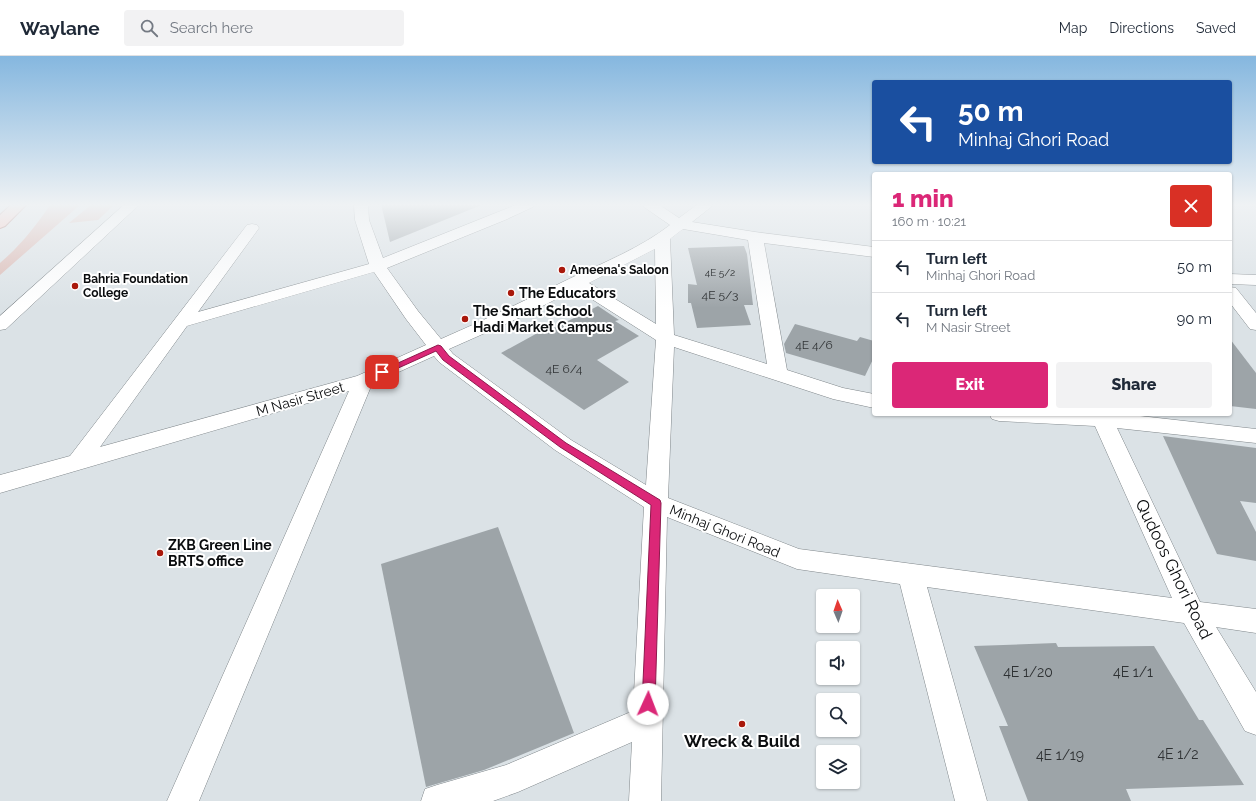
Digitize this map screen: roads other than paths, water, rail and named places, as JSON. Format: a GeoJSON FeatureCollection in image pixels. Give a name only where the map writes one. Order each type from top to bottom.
{"type":"FeatureCollection","features":[{"type":"Feature","properties":{"kind":"street"},"geometry":{"type":"LineString","coordinates":[[0,325],[95,239]]}},
{"type":"Feature","properties":{"kind":"street"},"geometry":{"type":"LineString","coordinates":[[77,463],[180,322],[244,239]]}},
{"type":"Feature","properties":{"kind":"street","name":"Minhaj Ghori Road"},"geometry":{"type":"LineString","coordinates":[[369,239],[378,266],[412,315],[446,358],[563,445],[656,503],[797,559],[1256,621]]}},
{"type":"Feature","properties":{"kind":"street"},"geometry":{"type":"LineString","coordinates":[[180,322],[378,266],[446,239]]}},
{"type":"Feature","properties":{"kind":"street","name":"M Nasir Street"},"geometry":{"type":"LineString","coordinates":[[0,484],[364,380],[515,313],[632,255],[658,239]]}},
{"type":"Feature","properties":{"kind":"street"},"geometry":{"type":"LineString","coordinates":[[645,801],[656,503],[670,239]]}},
{"type":"Feature","properties":{"kind":"street"},"geometry":{"type":"LineString","coordinates":[[754,239],[778,375]]}},
{"type":"Feature","properties":{"kind":"street"},"geometry":{"type":"LineString","coordinates":[[768,239],[872,252]]}},
{"type":"Feature","properties":{"kind":"street"},"geometry":{"type":"LineString","coordinates":[[1232,279],[1256,280]]}},
{"type":"Feature","properties":{"kind":"street"},"geometry":{"type":"LineString","coordinates":[[576,282],[664,338],[840,394],[872,401]]}},
{"type":"Feature","properties":{"kind":"street"},"geometry":{"type":"LineString","coordinates":[[1232,295],[1256,325]]}},
{"type":"Feature","properties":{"kind":"street"},"geometry":{"type":"LineString","coordinates":[[183,801],[364,380]]}},
{"type":"Feature","properties":{"kind":"street"},"geometry":{"type":"LineString","coordinates":[[1102,416],[1256,436]]}},
{"type":"Feature","properties":{"kind":"street","name":"Qudoos Ghori Road"},"geometry":{"type":"LineString","coordinates":[[1102,416],[1192,612],[1256,720]]}},
{"type":"Feature","properties":{"kind":"street"},"geometry":{"type":"LineString","coordinates":[[910,574],[971,801]]}},
{"type":"Feature","properties":{"kind":"street"},"geometry":{"type":"LineString","coordinates":[[437,801],[507,781],[648,720]]}},
{"type":"Feature","properties":{"kind":"place","name":"Ameena's Saloon"},"geometry":{"type":"Point","coordinates":[562,270]}},
{"type":"Feature","properties":{"kind":"place","name":"Bahria Foundation College"},"geometry":{"type":"Point","coordinates":[75,286]}},
{"type":"Feature","properties":{"kind":"place","name":"The Educators"},"geometry":{"type":"Point","coordinates":[511,293]}},
{"type":"Feature","properties":{"kind":"place","name":"The Smart School Hadi Market Campus"},"geometry":{"type":"Point","coordinates":[465,319]}},
{"type":"Feature","properties":{"kind":"place","name":"ZKB Green Line BRTS office"},"geometry":{"type":"Point","coordinates":[160,553]}},
{"type":"Feature","properties":{"kind":"place","name":"Wreck & Build"},"geometry":{"type":"Point","coordinates":[742,724]}}]}
